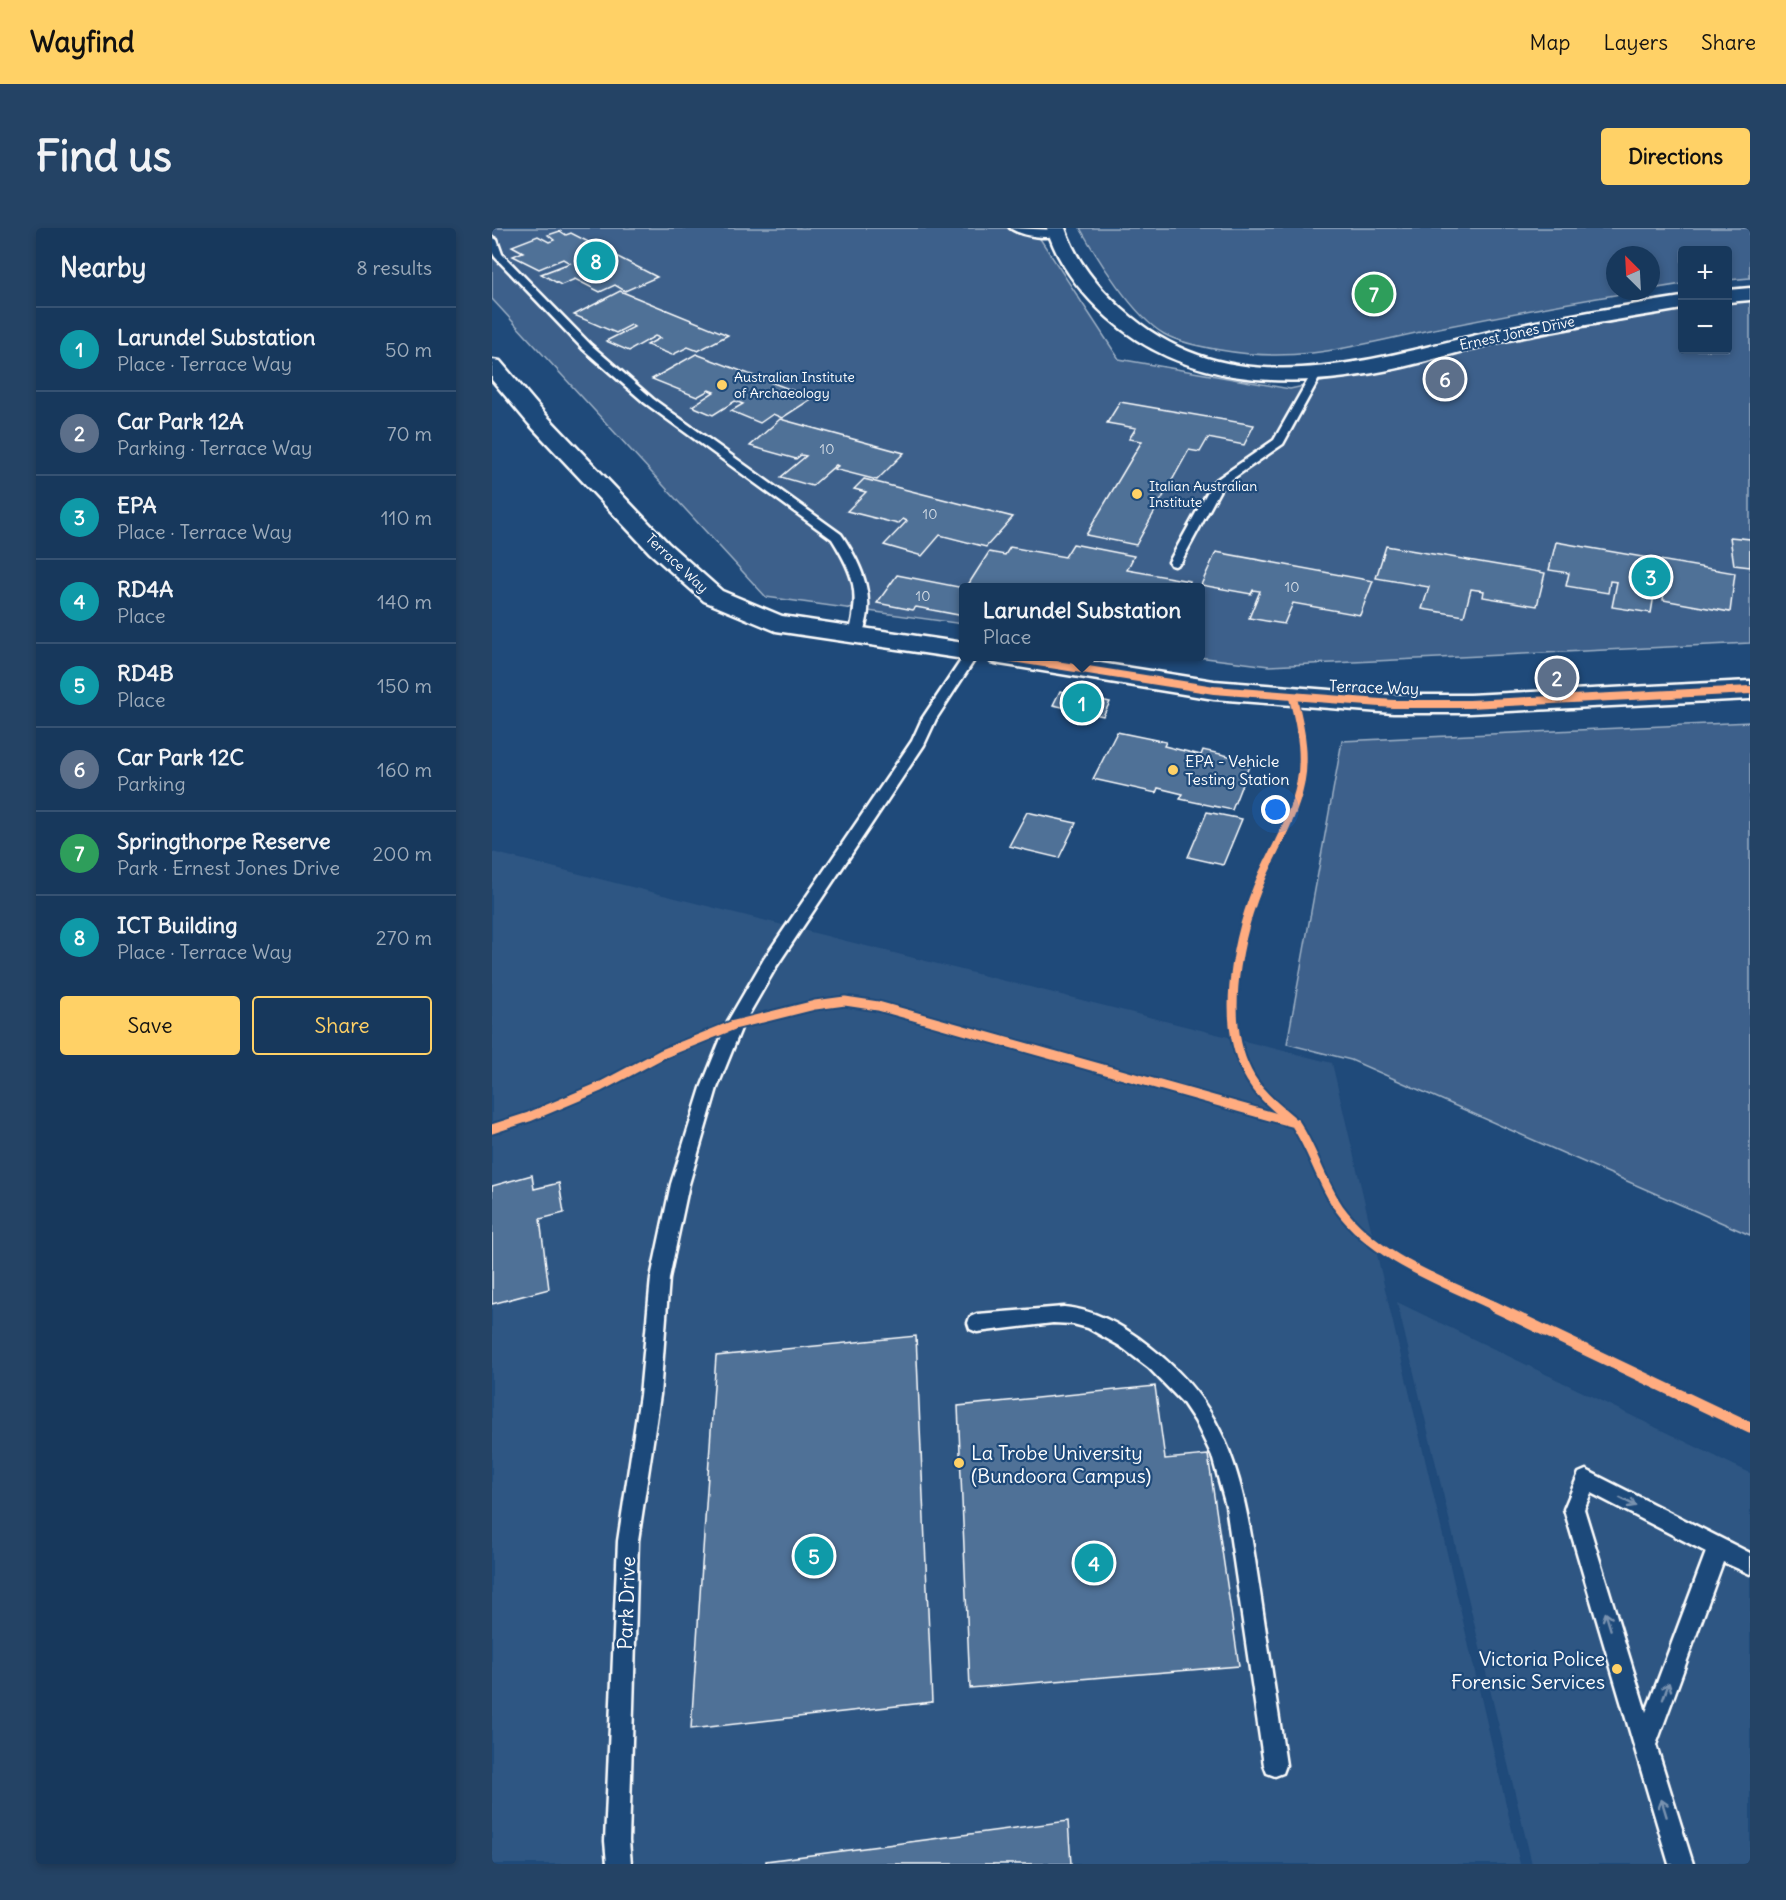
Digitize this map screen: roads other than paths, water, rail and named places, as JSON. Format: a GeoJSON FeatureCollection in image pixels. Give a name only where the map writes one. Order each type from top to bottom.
{"type":"FeatureCollection","features":[{"type":"Feature","properties":{"kind":"street","name":"Ernest Jones Drive"},"geometry":{"type":"LineString","coordinates":[[1057,230],[1062,248],[1081,278],[1126,325],[1155,344],[1190,360],[1243,373],[1266,376],[1374,366],[1535,328],[1678,304]]}},
{"type":"Feature","properties":{"kind":"street"},"geometry":{"type":"LineString","coordinates":[[1732,296],[1750,294]]}},
{"type":"Feature","properties":{"kind":"street","name":"Terrace Way"},"geometry":{"type":"LineString","coordinates":[[492,366],[536,418],[651,540],[713,596],[776,623],[959,650]]}},
{"type":"Feature","properties":{"kind":"street","name":"Terrace Way"},"geometry":{"type":"LineString","coordinates":[[1026,661],[1214,690],[1393,704],[1470,704],[1750,690]]}},
{"type":"Feature","properties":{"kind":"lane"},"geometry":{"type":"LineString","coordinates":[[1015,228],[1028,232],[1057,230]]}},
{"type":"Feature","properties":{"kind":"lane"},"geometry":{"type":"LineString","coordinates":[[492,240],[498,261],[586,347],[649,401],[837,537],[849,556],[859,582],[862,607],[855,634]]}},
{"type":"Feature","properties":{"kind":"lane"},"geometry":{"type":"LineString","coordinates":[[1175,562],[1218,484],[1279,442],[1317,373]]}},
{"type":"Feature","properties":{"kind":"lane","name":"Park Drive"},"geometry":{"type":"LineString","coordinates":[[619,1864],[618,1830],[628,1541],[650,1395],[660,1278],[680,1184],[709,1088],[734,1025],[770,963],[919,742],[929,719],[967,661]]}},
{"type":"Feature","properties":{"kind":"lane"},"geometry":{"type":"LineString","coordinates":[[977,1323],[1065,1315],[1096,1323],[1138,1348],[1185,1388],[1210,1427],[1227,1466],[1236,1506],[1275,1765]]}},
{"type":"Feature","properties":{"kind":"lane"},"geometry":{"type":"LineString","coordinates":[[1680,1864],[1574,1509],[1586,1480],[1750,1564]]}},
{"type":"Feature","properties":{"kind":"lane"},"geometry":{"type":"LineString","coordinates":[[1646,1746],[1718,1548]]}},
{"type":"Feature","properties":{"kind":"place","name":"ICT Building"},"geometry":{"type":"Point","coordinates":[596,261]}},
{"type":"Feature","properties":{"kind":"place","name":"Springthorpe Reserve"},"geometry":{"type":"Point","coordinates":[1374,294]}},
{"type":"Feature","properties":{"kind":"place","name":"Car Park 12C"},"geometry":{"type":"Point","coordinates":[1445,379]}},
{"type":"Feature","properties":{"kind":"place","name":"Australian Institute of Archaeology"},"geometry":{"type":"Point","coordinates":[722,385]}},
{"type":"Feature","properties":{"kind":"place","name":"Italian Australian Institute"},"geometry":{"type":"Point","coordinates":[1137,494]}},
{"type":"Feature","properties":{"kind":"place","name":"EPA"},"geometry":{"type":"Point","coordinates":[1651,577]}},
{"type":"Feature","properties":{"kind":"place","name":"Car Park 12A"},"geometry":{"type":"Point","coordinates":[1557,678]}},
{"type":"Feature","properties":{"kind":"place","name":"Larundel Substation"},"geometry":{"type":"Point","coordinates":[1082,703]}},
{"type":"Feature","properties":{"kind":"place","name":"EPA - Vehicle Testing Station"},"geometry":{"type":"Point","coordinates":[1173,770]}},
{"type":"Feature","properties":{"kind":"place","name":"La Trobe University (Bundoora Campus)"},"geometry":{"type":"Point","coordinates":[959,1463]}},
{"type":"Feature","properties":{"kind":"place","name":"RD4B"},"geometry":{"type":"Point","coordinates":[814,1556]}},
{"type":"Feature","properties":{"kind":"place","name":"RD4A"},"geometry":{"type":"Point","coordinates":[1094,1563]}},
{"type":"Feature","properties":{"kind":"place","name":"Victoria Police Forensic Services"},"geometry":{"type":"Point","coordinates":[1617,1669]}}]}
